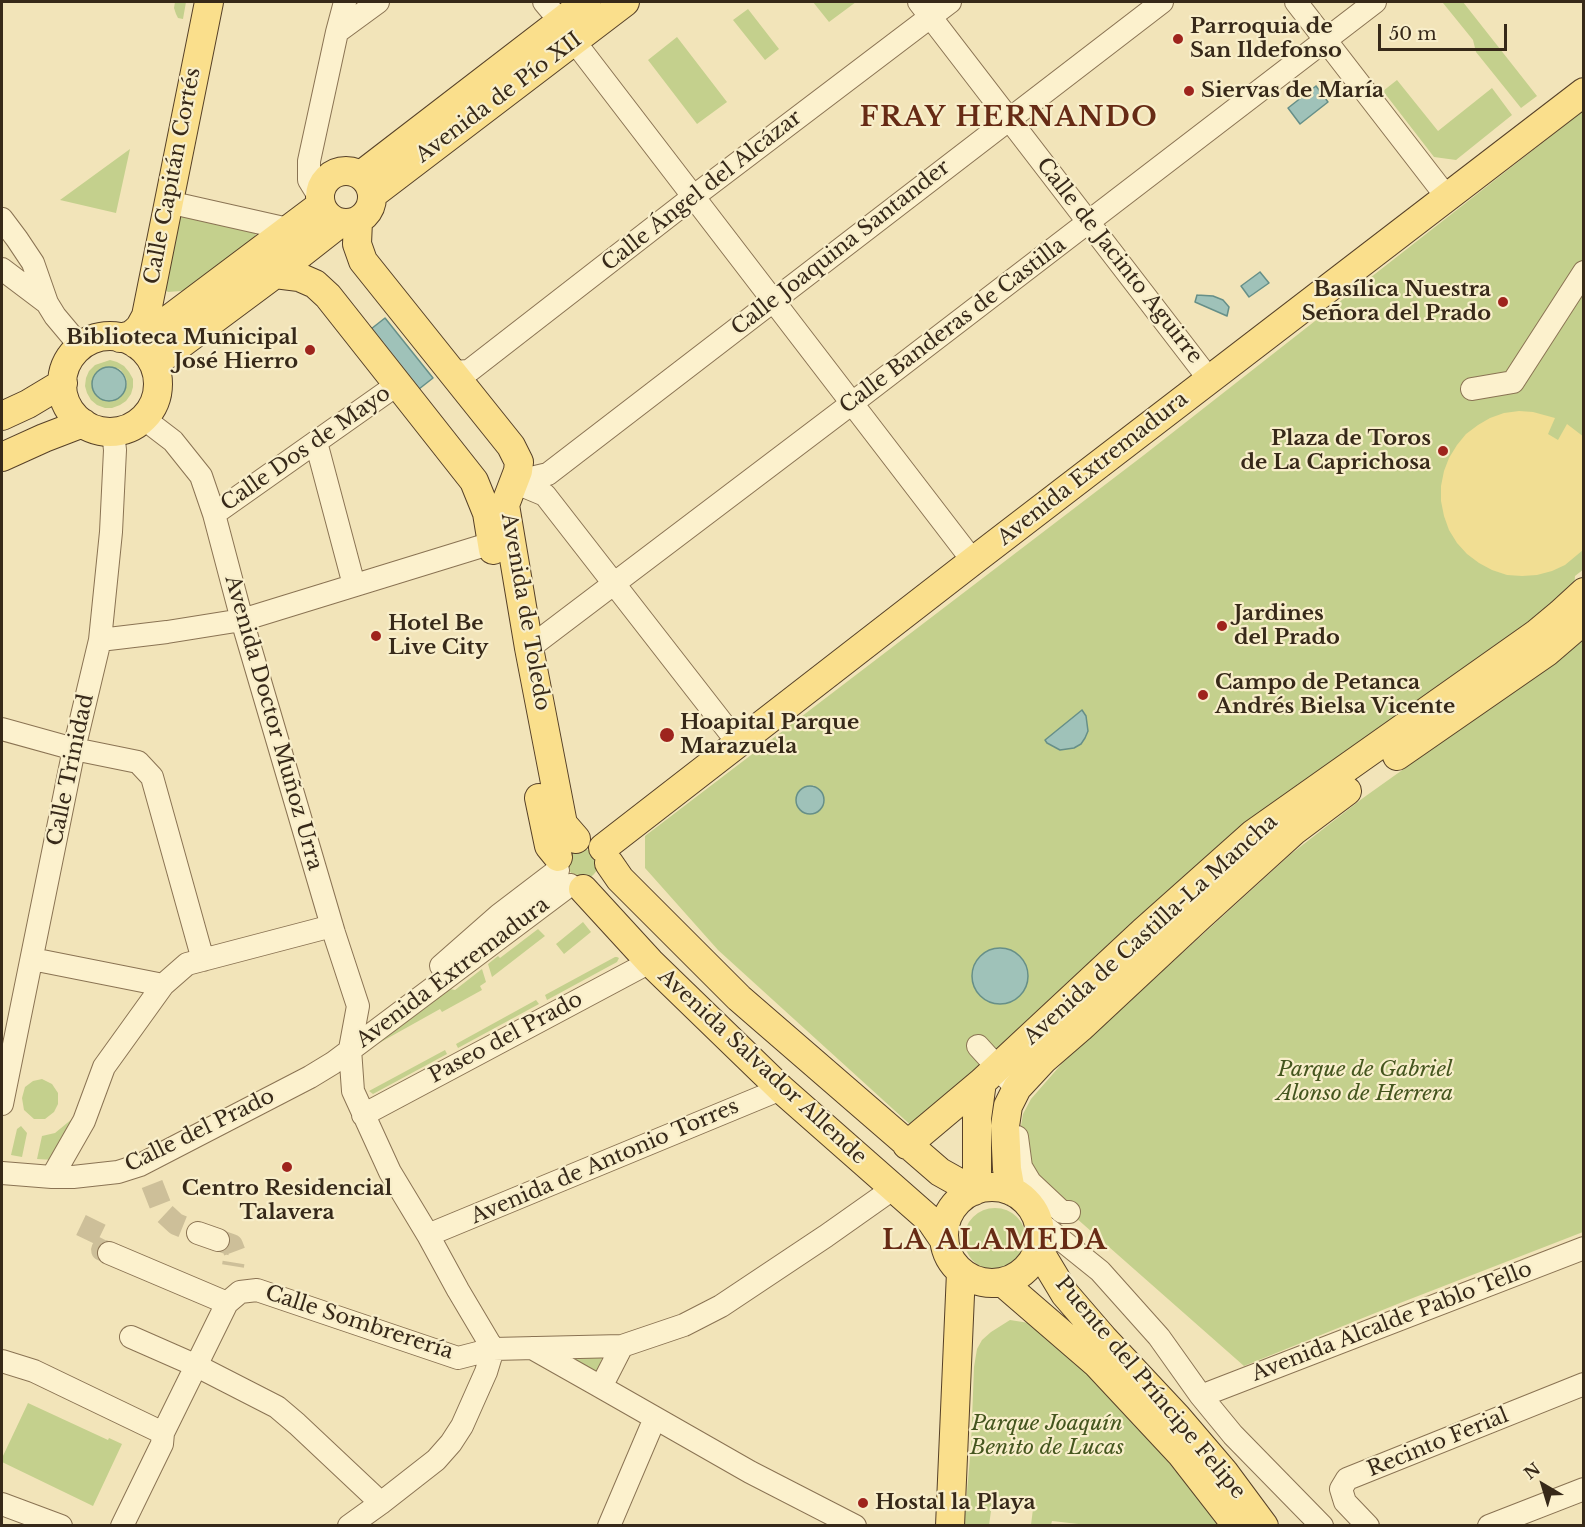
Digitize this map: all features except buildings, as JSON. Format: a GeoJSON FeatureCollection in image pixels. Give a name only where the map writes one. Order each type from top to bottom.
{"type":"FeatureCollection","features":[{"type":"Feature","properties":{"kind":"main road","name":"Calle Capitán Cortés"},"geometry":{"type":"LineString","coordinates":[[137,349],[126,337],[136,332],[144,322],[209,2]]}},
{"type":"Feature","properties":{"kind":"main road","name":"Avenida de Pío XII"},"geometry":{"type":"LineString","coordinates":[[367,185],[559,21],[586,2]]}},
{"type":"Feature","properties":{"kind":"main road","name":"Avenida de Pío XII"},"geometry":{"type":"LineString","coordinates":[[559,21],[625,2]]}},
{"type":"Feature","properties":{"kind":"main road","name":"Avenida Extremadura"},"geometry":{"type":"LineString","coordinates":[[569,868],[595,886],[602,881],[606,875],[606,855],[738,743],[1584,92]]}},
{"type":"Feature","properties":{"kind":"main road","name":"Avenida de Pío XII"},"geometry":{"type":"LineString","coordinates":[[137,349],[194,300],[288,229],[335,211],[364,217],[369,210],[367,185],[348,171],[333,174],[322,186],[335,211]]}},
{"type":"Feature","properties":{"kind":"main road","name":"Avenida de Pío XII"},"geometry":{"type":"LineString","coordinates":[[137,349],[275,274],[335,211]]}},
{"type":"Feature","properties":{"kind":"main road","name":"Avenida de Toledo"},"geometry":{"type":"LineString","coordinates":[[335,211],[357,244],[363,261],[511,446],[519,462],[506,505],[569,868]]}},
{"type":"Feature","properties":{"kind":"main road","name":"Avenida de Toledo"},"geometry":{"type":"LineString","coordinates":[[275,274],[299,277],[315,284],[328,296],[474,481],[487,513],[520,704],[549,846],[569,868]]}},
{"type":"Feature","properties":{"kind":"main road"},"geometry":{"type":"LineString","coordinates":[[153,277],[156,290],[165,300],[187,304],[194,300]]}},
{"type":"Feature","properties":{"kind":"main road"},"geometry":{"type":"LineString","coordinates":[[108,337],[137,349],[157,375],[157,393],[154,404],[144,418],[126,429],[113,432],[100,431],[82,423],[66,403],[63,383],[68,363],[81,347],[97,339],[108,337]]}},
{"type":"Feature","properties":{"kind":"main road"},"geometry":{"type":"LineString","coordinates":[[2,416],[28,404],[63,383]]}},
{"type":"Feature","properties":{"kind":"main road"},"geometry":{"type":"LineString","coordinates":[[2,457],[82,423]]}},
{"type":"Feature","properties":{"kind":"main road"},"geometry":{"type":"LineString","coordinates":[[474,481],[485,492],[496,495],[514,482]]}},
{"type":"Feature","properties":{"kind":"main road","name":"Avenida de Castilla-La Mancha"},"geometry":{"type":"LineString","coordinates":[[907,1144],[990,1075],[1143,932],[1253,834],[1536,634],[1584,592]]}},
{"type":"Feature","properties":{"kind":"main road","name":"Avenida de Castilla-La Mancha"},"geometry":{"type":"LineString","coordinates":[[1011,1191],[1007,1169],[1005,1126],[1008,1106],[1022,1093],[1043,1060],[1295,830],[1338,797],[1547,652],[1584,620]]}},
{"type":"Feature","properties":{"kind":"main road"},"geometry":{"type":"LineString","coordinates":[[569,868],[583,838],[593,839],[606,855]]}},
{"type":"Feature","properties":{"kind":"main road","name":"Avenida Salvador Allende"},"geometry":{"type":"LineString","coordinates":[[606,855],[620,879],[739,998],[940,1172],[976,1190]]}},
{"type":"Feature","properties":{"kind":"main road","name":"Avenida Salvador Allende"},"geometry":{"type":"LineString","coordinates":[[569,868],[650,962],[781,1089],[932,1221],[944,1240]]}},
{"type":"Feature","properties":{"kind":"main road"},"geometry":{"type":"LineString","coordinates":[[976,1190],[977,1118],[990,1075]]}},
{"type":"Feature","properties":{"kind":"main road"},"geometry":{"type":"LineString","coordinates":[[998,1187],[1011,1191],[1028,1203],[1038,1236],[1031,1264],[1018,1276],[1002,1282],[988,1283],[973,1280],[961,1272],[949,1258],[944,1240],[944,1227],[948,1215],[956,1204],[976,1190],[998,1187]]}},
{"type":"Feature","properties":{"kind":"main road","name":"Puente del Príncipe Felipe"},"geometry":{"type":"LineString","coordinates":[[1038,1236],[1065,1294],[1100,1351],[1237,1526]]}},
{"type":"Feature","properties":{"kind":"main road"},"geometry":{"type":"LineString","coordinates":[[950,1526],[961,1272]]}},
{"type":"Feature","properties":{"kind":"main road","name":"Puente del Príncipe Felipe"},"geometry":{"type":"LineString","coordinates":[[1002,1282],[1100,1351],[1177,1418],[1224,1472],[1264,1526]]}},
{"type":"Feature","properties":{"kind":"street"},"geometry":{"type":"LineString","coordinates":[[335,211],[309,180],[309,161],[345,2]]}},
{"type":"Feature","properties":{"kind":"street"},"geometry":{"type":"LineString","coordinates":[[338,32],[378,2]]}},
{"type":"Feature","properties":{"kind":"street","name":"Calle Ángel del Alcázar"},"geometry":{"type":"LineString","coordinates":[[452,372],[469,371],[693,196],[925,9],[950,2]]}},
{"type":"Feature","properties":{"kind":"street","name":"Calle Joaquina Santander"},"geometry":{"type":"LineString","coordinates":[[514,482],[548,474],[1162,2]]}},
{"type":"Feature","properties":{"kind":"street"},"geometry":{"type":"LineString","coordinates":[[1296,2],[1446,196]]}},
{"type":"Feature","properties":{"kind":"street","name":"Calle Banderas de Castilla"},"geometry":{"type":"LineString","coordinates":[[529,648],[1089,223],[1375,2]]}},
{"type":"Feature","properties":{"kind":"street","name":"Calle de Jacinto Aguirre"},"geometry":{"type":"LineString","coordinates":[[925,9],[1209,379]]}},
{"type":"Feature","properties":{"kind":"street"},"geometry":{"type":"LineString","coordinates":[[559,21],[972,561]]}},
{"type":"Feature","properties":{"kind":"street"},"geometry":{"type":"LineString","coordinates":[[168,202],[288,229]]}},
{"type":"Feature","properties":{"kind":"street"},"geometry":{"type":"LineString","coordinates":[[2,219],[33,263],[47,303],[55,316],[81,347]]}},
{"type":"Feature","properties":{"kind":"street"},"geometry":{"type":"LineString","coordinates":[[1472,389],[1513,381],[1584,272]]}},
{"type":"Feature","properties":{"kind":"street"},"geometry":{"type":"LineString","coordinates":[[5,280],[47,303]]}},
{"type":"Feature","properties":{"kind":"street","name":"Calle Dos de Mayo"},"geometry":{"type":"LineString","coordinates":[[214,514],[398,384]]}},
{"type":"Feature","properties":{"kind":"street","name":"Avenida Doctor Muñoz Urra"},"geometry":{"type":"LineString","coordinates":[[144,418],[173,441],[201,476],[214,514],[242,620],[332,926],[358,1006],[350,1049],[353,1091]]}},
{"type":"Feature","properties":{"kind":"street","name":"Calle Trinidad"},"geometry":{"type":"LineString","coordinates":[[2,1104],[74,749],[100,640],[111,532],[115,450],[113,432]]}},
{"type":"Feature","properties":{"kind":"street"},"geometry":{"type":"LineString","coordinates":[[316,442],[354,585]]}},
{"type":"Feature","properties":{"kind":"street"},"geometry":{"type":"LineString","coordinates":[[514,482],[545,495],[738,743]]}},
{"type":"Feature","properties":{"kind":"street"},"geometry":{"type":"LineString","coordinates":[[100,640],[242,620],[492,543]]}},
{"type":"Feature","properties":{"kind":"street"},"geometry":{"type":"LineString","coordinates":[[2,729],[74,749],[138,762],[152,777],[203,960]]}},
{"type":"Feature","properties":{"kind":"street","name":"Avenida Extremadura"},"geometry":{"type":"LineString","coordinates":[[350,1049],[399,1002],[499,915],[569,868]]}},
{"type":"Feature","properties":{"kind":"street","name":"Avenida Extremadura"},"geometry":{"type":"LineString","coordinates":[[350,1049],[569,868]]}},
{"type":"Feature","properties":{"kind":"street"},"geometry":{"type":"LineString","coordinates":[[52,1177],[84,1121],[104,1067],[163,984],[187,964],[332,926]]}},
{"type":"Feature","properties":{"kind":"street"},"geometry":{"type":"LineString","coordinates":[[32,959],[163,984]]}},
{"type":"Feature","properties":{"kind":"street","name":"Paseo del Prado"},"geometry":{"type":"LineString","coordinates":[[363,1115],[650,962]]}},
{"type":"Feature","properties":{"kind":"street"},"geometry":{"type":"LineString","coordinates":[[358,1006],[361,1012],[371,1017],[399,1002]]}},
{"type":"Feature","properties":{"kind":"street"},"geometry":{"type":"LineString","coordinates":[[1069,1212],[1062,1212],[1030,1182],[1021,1167],[1016,1135],[1022,1093],[1101,1022],[1112,1017]]}},
{"type":"Feature","properties":{"kind":"street"},"geometry":{"type":"LineString","coordinates":[[978,1046],[990,1075],[1022,1093]]}},
{"type":"Feature","properties":{"kind":"street","name":"Calle del Prado"},"geometry":{"type":"LineString","coordinates":[[2,1173],[52,1177],[94,1176],[140,1165],[310,1077],[350,1049]]}},
{"type":"Feature","properties":{"kind":"street"},"geometry":{"type":"LineString","coordinates":[[310,1077],[322,1073],[334,1074],[345,1081],[353,1091],[390,1172],[493,1349],[482,1383],[462,1426],[450,1443],[436,1460],[349,1526]]}},
{"type":"Feature","properties":{"kind":"street","name":"Avenida de Antonio Torres"},"geometry":{"type":"LineString","coordinates":[[428,1235],[781,1089]]}},
{"type":"Feature","properties":{"kind":"street","name":"Calle Sombrerería"},"geometry":{"type":"LineString","coordinates":[[227,1303],[240,1292],[257,1290],[458,1358],[493,1349],[622,1346],[684,1325],[721,1306],[894,1188]]}},
{"type":"Feature","properties":{"kind":"street"},"geometry":{"type":"LineString","coordinates":[[1038,1236],[1100,1271],[1159,1337],[1201,1396],[1233,1435],[1322,1526]]}},
{"type":"Feature","properties":{"kind":"street","name":"Avenida Alcalde Pablo Tello"},"geometry":{"type":"LineString","coordinates":[[1201,1396],[1584,1248]]}},
{"type":"Feature","properties":{"kind":"street"},"geometry":{"type":"LineString","coordinates":[[109,1253],[227,1303],[163,1433],[162,1444],[122,1526]]}},
{"type":"Feature","properties":{"kind":"street"},"geometry":{"type":"LineString","coordinates":[[131,1337],[197,1365],[277,1407],[381,1503]]}},
{"type":"Feature","properties":{"kind":"street"},"geometry":{"type":"LineString","coordinates":[[601,1387],[622,1346]]}},
{"type":"Feature","properties":{"kind":"street"},"geometry":{"type":"LineString","coordinates":[[532,1348],[750,1472],[855,1526]]}},
{"type":"Feature","properties":{"kind":"street"},"geometry":{"type":"LineString","coordinates":[[2,1361],[34,1371],[163,1433]]}},
{"type":"Feature","properties":{"kind":"street","name":"Recinto Ferial"},"geometry":{"type":"LineString","coordinates":[[1368,1526],[1345,1502],[1341,1489],[1347,1479],[1584,1384]]}},
{"type":"Feature","properties":{"kind":"street"},"geometry":{"type":"LineString","coordinates":[[609,1526],[655,1418]]}},
{"type":"Feature","properties":{"kind":"street"},"geometry":{"type":"LineString","coordinates":[[1489,1526],[1584,1489]]}},
{"type":"Feature","properties":{"kind":"street"},"geometry":{"type":"LineString","coordinates":[[2,1504],[61,1526]]}},
{"type":"Feature","properties":{"kind":"green space"},"geometry":{"type":"Polygon","coordinates":[[[175,2],[186,2],[183,19],[178,18],[176,14],[175,2]]]}},
{"type":"Feature","properties":{"kind":"green space"},"geometry":{"type":"Polygon","coordinates":[[[813,2],[856,2],[829,22],[813,2]]]}},
{"type":"Feature","properties":{"kind":"green space"},"geometry":{"type":"Polygon","coordinates":[[[1463,2],[1537,96],[1521,108],[1476,52],[1473,40],[1443,3],[1463,2]]]}},
{"type":"Feature","properties":{"kind":"green space"},"geometry":{"type":"Polygon","coordinates":[[[748,9],[779,49],[765,60],[733,20],[748,9]]]}},
{"type":"Feature","properties":{"kind":"green space"},"geometry":{"type":"Polygon","coordinates":[[[677,37],[727,102],[697,124],[648,60],[677,37]]]}},
{"type":"Feature","properties":{"kind":"green space"},"geometry":{"type":"Polygon","coordinates":[[[1397,80],[1438,131],[1492,88],[1512,115],[1456,160],[1434,157],[1383,91],[1397,80]]]}},
{"type":"Feature","properties":{"kind":"green space","name":"Jardines del Prado"},"geometry":{"type":"Polygon","coordinates":[[[1583,111],[1584,569],[1575,576],[1574,589],[915,1129],[718,950],[645,868],[645,836],[1144,455],[1583,111]],[[813,785],[801,811],[810,814],[821,790],[813,785]]]}},
{"type":"Feature","properties":{"kind":"green space"},"geometry":{"type":"Polygon","coordinates":[[[130,149],[116,213],[60,200],[130,149]]]}},
{"type":"Feature","properties":{"kind":"green space"},"geometry":{"type":"Polygon","coordinates":[[[176,211],[254,229],[255,237],[187,289],[168,292],[164,289],[176,211]]]}},
{"type":"Feature","properties":{"kind":"green space"},"geometry":{"type":"Polygon","coordinates":[[[110,360],[124,366],[133,379],[131,394],[126,401],[112,408],[105,408],[91,400],[85,386],[89,371],[95,365],[110,360]],[[117,368],[94,376],[92,385],[95,393],[102,399],[110,401],[119,398],[125,391],[127,383],[121,370],[117,368]]]}},
{"type":"Feature","properties":{"kind":"green space","name":"Parque de Gabriel Alonso de Herrera"},"geometry":{"type":"Polygon","coordinates":[[[1583,637],[1583,1232],[1244,1366],[1033,1180],[1019,1138],[1023,1114],[1031,1099],[1065,1060],[1291,854],[1363,798],[1547,667],[1583,637]]]}},
{"type":"Feature","properties":{"kind":"green space"},"geometry":{"type":"Polygon","coordinates":[[[583,849],[594,853],[598,864],[594,875],[583,879],[572,875],[568,864],[572,853],[583,849]]]}},
{"type":"Feature","properties":{"kind":"green space"},"geometry":{"type":"Polygon","coordinates":[[[583,922],[591,932],[564,954],[556,944],[583,922]]]}},
{"type":"Feature","properties":{"kind":"green space"},"geometry":{"type":"Polygon","coordinates":[[[538,929],[545,936],[492,977],[488,964],[498,956],[500,958],[538,929]]]}},
{"type":"Feature","properties":{"kind":"green space"},"geometry":{"type":"Polygon","coordinates":[[[615,957],[619,958],[617,962],[547,1000],[545,995],[615,957]]]}},
{"type":"Feature","properties":{"kind":"green space"},"geometry":{"type":"Polygon","coordinates":[[[482,969],[486,982],[480,986],[482,990],[442,1012],[440,1009],[372,1047],[445,988],[455,990],[482,969]]]}},
{"type":"Feature","properties":{"kind":"green space"},"geometry":{"type":"Polygon","coordinates":[[[536,1000],[539,1004],[458,1048],[456,1044],[536,1000]]]}},
{"type":"Feature","properties":{"kind":"green space"},"geometry":{"type":"Polygon","coordinates":[[[445,1050],[447,1054],[373,1094],[369,1091],[445,1050]]]}},
{"type":"Feature","properties":{"kind":"green space"},"geometry":{"type":"Polygon","coordinates":[[[42,1079],[52,1084],[58,1093],[58,1104],[54,1112],[45,1119],[34,1119],[24,1110],[22,1098],[25,1087],[33,1081],[42,1079]]]}},
{"type":"Feature","properties":{"kind":"green space"},"geometry":{"type":"Polygon","coordinates":[[[72,1119],[75,1121],[54,1160],[37,1159],[42,1136],[55,1133],[72,1119]]]}},
{"type":"Feature","properties":{"kind":"green space"},"geometry":{"type":"Polygon","coordinates":[[[21,1126],[27,1133],[22,1157],[11,1155],[17,1129],[21,1126]]]}},
{"type":"Feature","properties":{"kind":"green space"},"geometry":{"type":"Polygon","coordinates":[[[995,1208],[1012,1213],[1017,1217],[1021,1222],[1026,1239],[1021,1256],[1017,1261],[1012,1265],[995,1270],[978,1265],[973,1261],[969,1256],[964,1239],[969,1222],[973,1217],[978,1213],[995,1208]]]}},
{"type":"Feature","properties":{"kind":"green space","name":"Parque Joaquín Benito de Lucas"},"geometry":{"type":"Polygon","coordinates":[[[1010,1320],[1029,1323],[1085,1368],[1149,1438],[1219,1525],[1096,1526],[1052,1521],[1051,1525],[1031,1525],[1033,1509],[992,1504],[989,1525],[964,1526],[977,1349],[982,1340],[991,1332],[1010,1320]]]}},
{"type":"Feature","properties":{"kind":"green space"},"geometry":{"type":"Polygon","coordinates":[[[603,1356],[595,1375],[564,1357],[603,1356]]]}},
{"type":"Feature","properties":{"kind":"green space"},"geometry":{"type":"Polygon","coordinates":[[[28,1403],[108,1440],[109,1438],[122,1444],[93,1506],[2,1462],[28,1403]]]}},
{"type":"Feature","properties":{"kind":"sand"},"geometry":{"type":"Polygon","coordinates":[[[1519,411],[1555,418],[1548,434],[1558,440],[1567,424],[1584,437],[1583,550],[1565,565],[1552,571],[1522,576],[1507,575],[1492,570],[1467,554],[1449,530],[1441,501],[1444,471],[1449,458],[1466,434],[1490,418],[1519,411]]]}},
{"type":"Feature","properties":{"kind":"water"},"geometry":{"type":"Polygon","coordinates":[[[1316,86],[1328,102],[1300,124],[1288,108],[1316,86]]]}},
{"type":"Feature","properties":{"kind":"water"},"geometry":{"type":"Polygon","coordinates":[[[1260,272],[1269,283],[1249,297],[1241,286],[1260,272]]]}},
{"type":"Feature","properties":{"kind":"water"},"geometry":{"type":"Polygon","coordinates":[[[1197,295],[1213,296],[1223,300],[1229,307],[1227,316],[1195,302],[1197,295]]]}},
{"type":"Feature","properties":{"kind":"water"},"geometry":{"type":"Polygon","coordinates":[[[385,318],[433,378],[419,389],[371,329],[385,318]]]}},
{"type":"Feature","properties":{"kind":"water"},"geometry":{"type":"Polygon","coordinates":[[[109,367],[121,372],[126,384],[121,396],[109,401],[97,396],[92,384],[97,372],[109,367]]]}},
{"type":"Feature","properties":{"kind":"water"},"geometry":{"type":"Polygon","coordinates":[[[1082,710],[1086,716],[1088,731],[1081,744],[1074,748],[1060,750],[1047,743],[1045,740],[1082,710]]]}},
{"type":"Feature","properties":{"kind":"water"},"geometry":{"type":"Polygon","coordinates":[[[810,786],[820,790],[824,800],[820,810],[810,814],[800,810],[796,800],[800,790],[810,786]]]}},
{"type":"Feature","properties":{"kind":"water"},"geometry":{"type":"Polygon","coordinates":[[[994,948],[1006,948],[1016,952],[1024,960],[1028,976],[1024,992],[1016,1000],[1006,1004],[994,1004],[984,1000],[976,992],[972,982],[972,970],[976,960],[984,952],[994,948]]]}},
{"type":"Feature","properties":{"kind":"tunnel"},"geometry":{"type":"LineString","coordinates":[[152,1184],[163,1212],[176,1224],[198,1233]]}},
{"type":"Feature","properties":{"kind":"tunnel"},"geometry":{"type":"LineString","coordinates":[[81,1225],[108,1238],[102,1250],[109,1253]]}},
{"type":"Feature","properties":{"kind":"tunnel"},"geometry":{"type":"LineString","coordinates":[[218,1240],[232,1245],[235,1253],[233,1266]]}},
{"type":"Feature","properties":{"kind":"place","name":"Parroquia de San Ildefonso"},"geometry":{"type":"Point","coordinates":[1178,39]}},
{"type":"Feature","properties":{"kind":"place","name":"Siervas de María"},"geometry":{"type":"Point","coordinates":[1189,91]}},
{"type":"Feature","properties":{"kind":"place","name":"Basílica Nuestra Señora del Prado"},"geometry":{"type":"Point","coordinates":[1503,302]}},
{"type":"Feature","properties":{"kind":"place","name":"Biblioteca Municipal José Hierro"},"geometry":{"type":"Point","coordinates":[310,350]}},
{"type":"Feature","properties":{"kind":"place","name":"Plaza de Toros de La Caprichosa"},"geometry":{"type":"Point","coordinates":[1443,451]}},
{"type":"Feature","properties":{"kind":"place","name":"Jardines del Prado"},"geometry":{"type":"Point","coordinates":[1222,626]}},
{"type":"Feature","properties":{"kind":"place","name":"Hotel Be Live City"},"geometry":{"type":"Point","coordinates":[376,636]}},
{"type":"Feature","properties":{"kind":"place","name":"Campo de Petanca Andrés Bielsa Vicente"},"geometry":{"type":"Point","coordinates":[1203,695]}},
{"type":"Feature","properties":{"kind":"place","name":"Hoapital Parque Marazuela"},"geometry":{"type":"Point","coordinates":[667,735]}},
{"type":"Feature","properties":{"kind":"place","name":"Centro Residencial Talavera"},"geometry":{"type":"Point","coordinates":[287,1167]}},
{"type":"Feature","properties":{"kind":"place","name":"Hostal la Playa"},"geometry":{"type":"Point","coordinates":[863,1503]}},
{"type":"Feature","properties":{"kind":"district","name":"FRAY HERNANDO"},"geometry":{"type":"Point","coordinates":[1009,118]}},
{"type":"Feature","properties":{"kind":"district","name":"LA ALAMEDA"},"geometry":{"type":"Point","coordinates":[995,1241]}}]}
